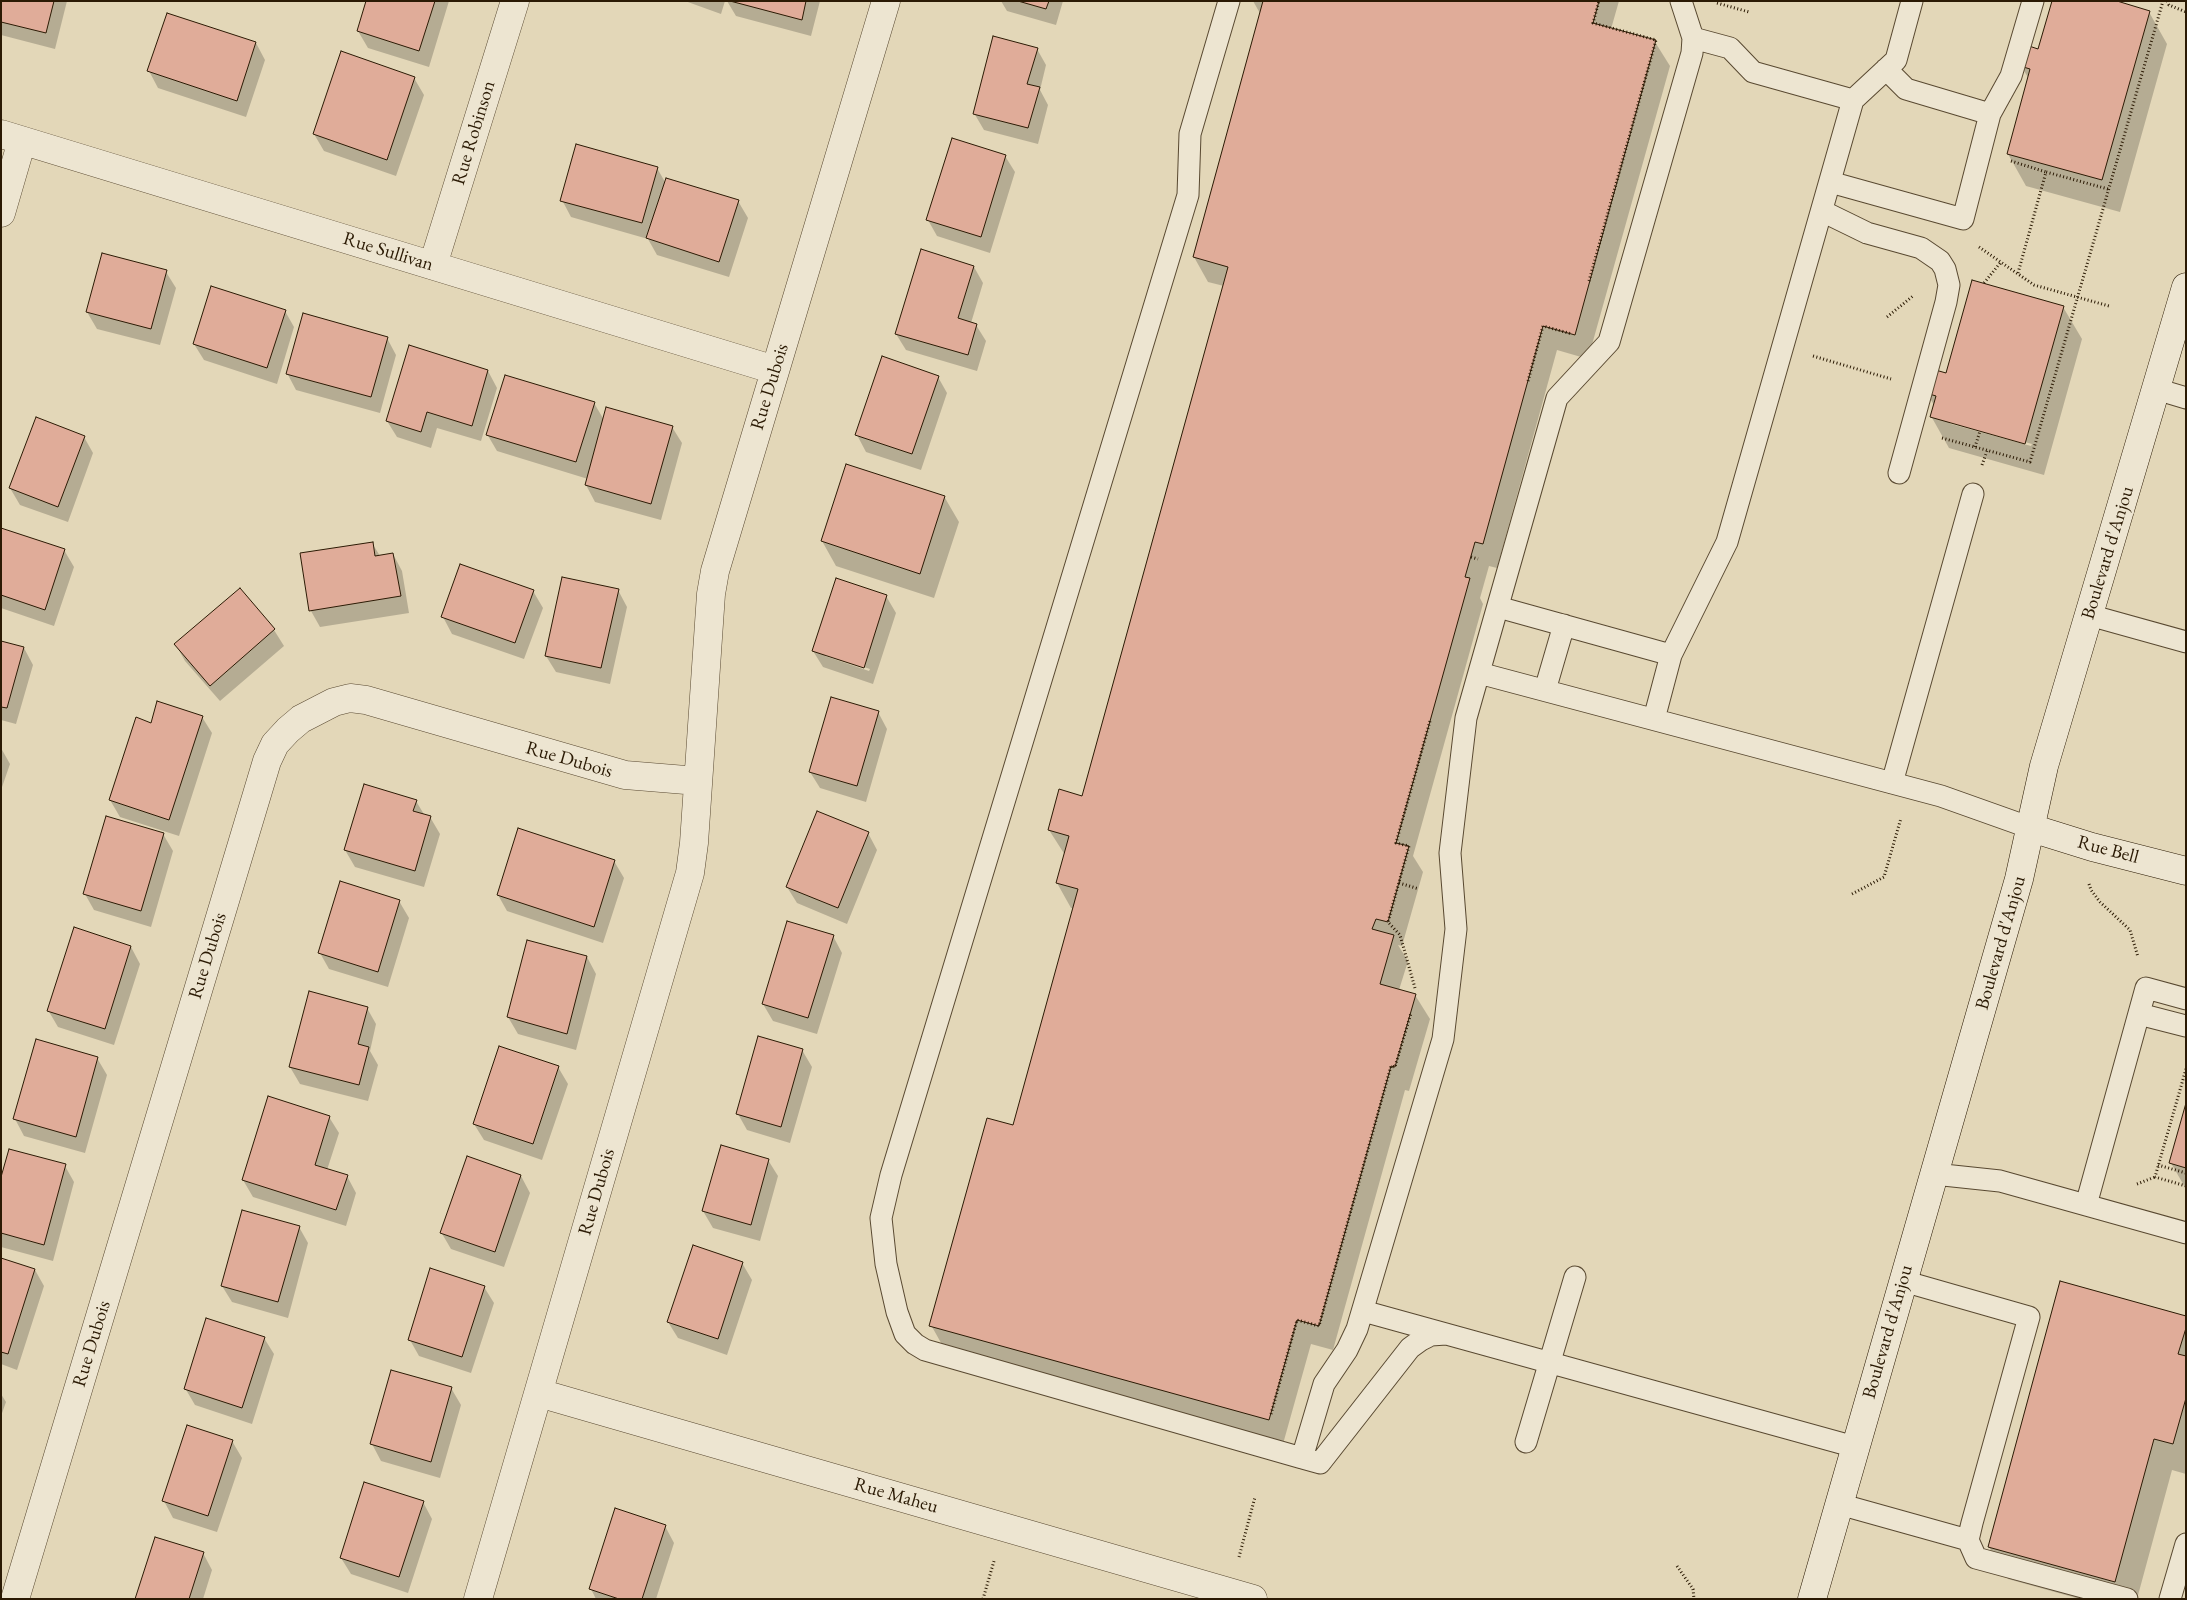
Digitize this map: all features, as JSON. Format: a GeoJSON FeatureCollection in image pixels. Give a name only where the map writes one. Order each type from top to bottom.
{"type":"FeatureCollection","features":[{"type":"Feature","properties":{"kind":"street","name":"Rue Robinson"},"geometry":{"type":"LineString","coordinates":[[433,265],[515,1]]}},
{"type":"Feature","properties":{"kind":"street","name":"Rue Dubois"},"geometry":{"type":"LineString","coordinates":[[478,1599],[690,872],[694,843],[712,586],[774,370],[886,1]]}},
{"type":"Feature","properties":{"kind":"street","name":"Rue Sullivan"},"geometry":{"type":"LineString","coordinates":[[12,137],[774,370]]}},
{"type":"Feature","properties":{"kind":"street"},"geometry":{"type":"LineString","coordinates":[[1,213],[12,137]]}},
{"type":"Feature","properties":{"kind":"street","name":"Boulevard d'Anjou"},"geometry":{"type":"LineString","coordinates":[[1812,1599],[1998,954],[2031,828],[2044,766],[2184,299]]}},
{"type":"Feature","properties":{"kind":"street","name":"Rue Dubois"},"geometry":{"type":"LineString","coordinates":[[15,1599],[267,761],[275,744],[288,730],[308,715],[334,702],[350,698],[366,700],[625,776],[698,781]]}},
{"type":"Feature","properties":{"kind":"street","name":"Rue Bell"},"geometry":{"type":"LineString","coordinates":[[2031,828],[2092,847],[2186,871]]}},
{"type":"Feature","properties":{"kind":"street","name":"Rue Maheu"},"geometry":{"type":"LineString","coordinates":[[539,1393],[1253,1599]]}},
{"type":"Feature","properties":{"kind":"lane"},"geometry":{"type":"LineString","coordinates":[[1229,1],[1190,134],[1188,195],[883,1202],[881,1218],[886,1264],[897,1312],[905,1334],[915,1344],[925,1350],[1311,1461]]}},
{"type":"Feature","properties":{"kind":"lane"},"geometry":{"type":"LineString","coordinates":[[1311,1461],[1324,1384],[1347,1350],[1363,1311],[1443,1039],[1456,929],[1450,853],[1466,718],[1557,398],[1609,342],[1694,38],[1681,1]]}},
{"type":"Feature","properties":{"kind":"lane"},"geometry":{"type":"LineString","coordinates":[[1654,719],[1671,655],[1727,542],[1853,100],[1896,60],[1912,1]]}},
{"type":"Feature","properties":{"kind":"lane"},"geometry":{"type":"LineString","coordinates":[[1830,182],[1963,219],[1990,114],[2011,76],[2033,1]]}},
{"type":"Feature","properties":{"kind":"lane"},"geometry":{"type":"LineString","coordinates":[[1694,38],[1730,48],[1753,72],[1853,100]]}},
{"type":"Feature","properties":{"kind":"lane"},"geometry":{"type":"LineString","coordinates":[[1886,69],[1906,89],[1990,114]]}},
{"type":"Feature","properties":{"kind":"lane"},"geometry":{"type":"LineString","coordinates":[[1822,211],[1867,233],[1921,248],[1940,261],[1945,269],[1949,285],[1946,302],[1899,473]]}},
{"type":"Feature","properties":{"kind":"lane"},"geometry":{"type":"LineString","coordinates":[[2156,389],[2186,398]]}},
{"type":"Feature","properties":{"kind":"lane"},"geometry":{"type":"LineString","coordinates":[[1900,785],[1973,494]]}},
{"type":"Feature","properties":{"kind":"lane"},"geometry":{"type":"LineString","coordinates":[[1498,607],[1671,655]]}},
{"type":"Feature","properties":{"kind":"lane"},"geometry":{"type":"LineString","coordinates":[[2090,615],[2186,642]]}},
{"type":"Feature","properties":{"kind":"lane"},"geometry":{"type":"LineString","coordinates":[[1545,690],[1564,625]]}},
{"type":"Feature","properties":{"kind":"lane"},"geometry":{"type":"LineString","coordinates":[[1479,673],[1900,785],[1966,804],[2031,828]]}},
{"type":"Feature","properties":{"kind":"lane"},"geometry":{"type":"LineString","coordinates":[[2086,1205],[2146,988],[2186,999]]}},
{"type":"Feature","properties":{"kind":"lane"},"geometry":{"type":"LineString","coordinates":[[2139,1014],[2186,1026]]}},
{"type":"Feature","properties":{"kind":"lane"},"geometry":{"type":"LineString","coordinates":[[1934,1174],[2000,1180],[2186,1233]]}},
{"type":"Feature","properties":{"kind":"lane"},"geometry":{"type":"LineString","coordinates":[[1526,1442],[1575,1277]]}},
{"type":"Feature","properties":{"kind":"lane"},"geometry":{"type":"LineString","coordinates":[[1903,1281],[2029,1317],[1968,1540],[1976,1558],[2127,1599]]}},
{"type":"Feature","properties":{"kind":"lane"},"geometry":{"type":"LineString","coordinates":[[1363,1311],[1855,1447]]}},
{"type":"Feature","properties":{"kind":"lane"},"geometry":{"type":"LineString","coordinates":[[1311,1461],[1410,1348],[1420,1340],[1431,1335],[1446,1334]]}},
{"type":"Feature","properties":{"kind":"lane"},"geometry":{"type":"LineString","coordinates":[[1839,1504],[1968,1540]]}},
{"type":"Feature","properties":{"kind":"lane"},"geometry":{"type":"LineString","coordinates":[[2170,1599],[2186,1544]]}},
{"type":"Feature","properties":{"kind":"path"},"geometry":{"type":"LineString","coordinates":[[1593,23],[1599,1]]}},
{"type":"Feature","properties":{"kind":"path"},"geometry":{"type":"LineString","coordinates":[[1709,1],[1749,12]]}},
{"type":"Feature","properties":{"kind":"path"},"geometry":{"type":"LineString","coordinates":[[1941,438],[2030,462],[2163,1]]}},
{"type":"Feature","properties":{"kind":"path"},"geometry":{"type":"LineString","coordinates":[[2167,1],[2168,6],[2186,12]]}},
{"type":"Feature","properties":{"kind":"path"},"geometry":{"type":"LineString","coordinates":[[2004,159],[2108,190]]}},
{"type":"Feature","properties":{"kind":"path"},"geometry":{"type":"LineString","coordinates":[[2025,165],[2026,159]]}},
{"type":"Feature","properties":{"kind":"path"},"geometry":{"type":"LineString","coordinates":[[2018,273],[2046,172]]}},
{"type":"Feature","properties":{"kind":"path"},"geometry":{"type":"LineString","coordinates":[[1976,245],[2034,285],[2109,306]]}},
{"type":"Feature","properties":{"kind":"path"},"geometry":{"type":"LineString","coordinates":[[1984,284],[2001,262]]}},
{"type":"Feature","properties":{"kind":"path"},"geometry":{"type":"LineString","coordinates":[[1887,317],[1910,299]]}},
{"type":"Feature","properties":{"kind":"path"},"geometry":{"type":"LineString","coordinates":[[1828,360],[1900,382]]}},
{"type":"Feature","properties":{"kind":"path"},"geometry":{"type":"LineString","coordinates":[[1975,447],[1980,431]]}},
{"type":"Feature","properties":{"kind":"path"},"geometry":{"type":"LineString","coordinates":[[1471,557],[1477,558]]}},
{"type":"Feature","properties":{"kind":"path"},"geometry":{"type":"LineString","coordinates":[[1852,894],[1884,877],[1900,785]]}},
{"type":"Feature","properties":{"kind":"path"},"geometry":{"type":"LineString","coordinates":[[2089,883],[2091,890],[2100,902],[2130,930]]}},
{"type":"Feature","properties":{"kind":"path"},"geometry":{"type":"LineString","coordinates":[[2186,1069],[2154,1177],[2186,1186]]}},
{"type":"Feature","properties":{"kind":"path"},"geometry":{"type":"LineString","coordinates":[[2158,1165],[2186,1173]]}},
{"type":"Feature","properties":{"kind":"path"},"geometry":{"type":"LineString","coordinates":[[1238,1560],[1255,1497]]}},
{"type":"Feature","properties":{"kind":"path"},"geometry":{"type":"LineString","coordinates":[[983,1599],[993,1568],[994,1558]]}},
{"type":"Feature","properties":{"kind":"path"},"geometry":{"type":"LineString","coordinates":[[1677,1566],[1693,1589],[1694,1599]]}},
{"type":"Feature","properties":{"kind":"building"},"geometry":{"type":"Polygon","coordinates":[[[1,1],[54,1],[46,33],[1,22],[1,1]]]}},
{"type":"Feature","properties":{"kind":"building"},"geometry":{"type":"Polygon","coordinates":[[[366,1],[435,1],[419,51],[357,31],[366,1]]]}},
{"type":"Feature","properties":{"kind":"building"},"geometry":{"type":"Polygon","coordinates":[[[730,1],[806,1],[802,20],[730,1]]]}},
{"type":"Feature","properties":{"kind":"building"},"geometry":{"type":"Polygon","coordinates":[[[1018,1],[1049,1],[1046,9],[1018,1]]]}},
{"type":"Feature","properties":{"kind":"building"},"geometry":{"type":"Polygon","coordinates":[[[1263,1],[1599,1],[1593,23],[1656,40],[1575,335],[1543,326],[1483,544],[1475,542],[1465,577],[1470,578],[1396,843],[1409,846],[1388,922],[1376,919],[1372,929],[1394,935],[1380,984],[1416,994],[1395,1067],[1391,1066],[1319,1326],[1297,1320],[1269,1420],[929,1326],[987,1118],[1013,1125],[1078,889],[1056,883],[1069,836],[1048,830],[1059,789],[1082,796],[1228,267],[1193,257],[1263,1]]]}},
{"type":"Feature","properties":{"kind":"building"},"geometry":{"type":"Polygon","coordinates":[[[2052,1],[2117,1],[2150,11],[2102,180],[2007,154],[2030,69],[2020,66],[2026,45],[2038,49],[2052,1]]]}},
{"type":"Feature","properties":{"kind":"building"},"geometry":{"type":"Polygon","coordinates":[[[167,13],[256,42],[237,101],[147,71],[167,13]]]}},
{"type":"Feature","properties":{"kind":"building"},"geometry":{"type":"Polygon","coordinates":[[[993,36],[1038,48],[1027,84],[1040,87],[1028,128],[973,114],[993,36]]]}},
{"type":"Feature","properties":{"kind":"building"},"geometry":{"type":"Polygon","coordinates":[[[341,51],[415,77],[387,160],[313,134],[341,51]]]}},
{"type":"Feature","properties":{"kind":"building"},"geometry":{"type":"Polygon","coordinates":[[[952,138],[1006,155],[981,237],[926,220],[952,138]]]}},
{"type":"Feature","properties":{"kind":"building"},"geometry":{"type":"Polygon","coordinates":[[[576,144],[658,167],[642,223],[560,201],[576,144]]]}},
{"type":"Feature","properties":{"kind":"building"},"geometry":{"type":"Polygon","coordinates":[[[666,178],[739,200],[719,262],[646,238],[666,178]]]}},
{"type":"Feature","properties":{"kind":"building"},"geometry":{"type":"Polygon","coordinates":[[[921,249],[974,266],[958,318],[977,324],[968,355],[895,334],[921,249]]]}},
{"type":"Feature","properties":{"kind":"building"},"geometry":{"type":"Polygon","coordinates":[[[102,253],[167,270],[151,329],[86,312],[102,253]]]}},
{"type":"Feature","properties":{"kind":"building"},"geometry":{"type":"Polygon","coordinates":[[[1972,280],[2064,306],[2025,444],[1930,417],[1936,396],[1926,393],[1932,369],[1946,373],[1972,280]]]}},
{"type":"Feature","properties":{"kind":"building"},"geometry":{"type":"Polygon","coordinates":[[[211,286],[286,310],[267,368],[193,344],[211,286]]]}},
{"type":"Feature","properties":{"kind":"building"},"geometry":{"type":"Polygon","coordinates":[[[303,313],[388,337],[371,397],[286,374],[303,313]]]}},
{"type":"Feature","properties":{"kind":"building"},"geometry":{"type":"Polygon","coordinates":[[[409,345],[488,370],[472,426],[427,412],[421,432],[386,421],[409,345]]]}},
{"type":"Feature","properties":{"kind":"building"},"geometry":{"type":"Polygon","coordinates":[[[882,356],[939,376],[912,454],[855,435],[882,356]]]}},
{"type":"Feature","properties":{"kind":"building"},"geometry":{"type":"Polygon","coordinates":[[[505,375],[595,402],[576,462],[486,435],[505,375]]]}},
{"type":"Feature","properties":{"kind":"building"},"geometry":{"type":"Polygon","coordinates":[[[606,407],[673,426],[651,504],[585,485],[606,407]]]}},
{"type":"Feature","properties":{"kind":"building"},"geometry":{"type":"Polygon","coordinates":[[[36,417],[85,436],[58,507],[9,488],[36,417]]]}},
{"type":"Feature","properties":{"kind":"building"},"geometry":{"type":"Polygon","coordinates":[[[846,464],[945,496],[920,574],[821,541],[846,464]]]}},
{"type":"Feature","properties":{"kind":"building"},"geometry":{"type":"Polygon","coordinates":[[[1,528],[65,549],[45,610],[1,595],[1,528]]]}},
{"type":"Feature","properties":{"kind":"building"},"geometry":{"type":"Polygon","coordinates":[[[373,542],[375,556],[393,553],[401,596],[309,611],[300,553],[373,542]]]}},
{"type":"Feature","properties":{"kind":"building"},"geometry":{"type":"Polygon","coordinates":[[[460,564],[534,590],[515,643],[441,617],[460,564]]]}},
{"type":"Feature","properties":{"kind":"building"},"geometry":{"type":"Polygon","coordinates":[[[562,577],[619,589],[601,668],[545,656],[562,577]]]}},
{"type":"Feature","properties":{"kind":"building"},"geometry":{"type":"Polygon","coordinates":[[[836,578],[887,595],[864,668],[812,651],[836,578]]]}},
{"type":"Feature","properties":{"kind":"building"},"geometry":{"type":"Polygon","coordinates":[[[240,588],[275,629],[210,686],[174,644],[240,588]]]}},
{"type":"Feature","properties":{"kind":"building"},"geometry":{"type":"Polygon","coordinates":[[[1,641],[24,647],[7,708],[1,707],[1,641]]]}},
{"type":"Feature","properties":{"kind":"building"},"geometry":{"type":"Polygon","coordinates":[[[831,697],[879,711],[857,786],[809,772],[831,697]]]}},
{"type":"Feature","properties":{"kind":"building"},"geometry":{"type":"Polygon","coordinates":[[[157,701],[203,716],[169,820],[109,800],[136,717],[151,723],[157,701]]]}},
{"type":"Feature","properties":{"kind":"building"},"geometry":{"type":"Polygon","coordinates":[[[364,784],[417,800],[413,811],[431,816],[415,871],[344,850],[364,784]]]}},
{"type":"Feature","properties":{"kind":"building"},"geometry":{"type":"Polygon","coordinates":[[[817,811],[869,832],[838,908],[786,887],[817,811]]]}},
{"type":"Feature","properties":{"kind":"building"},"geometry":{"type":"Polygon","coordinates":[[[106,816],[164,833],[141,911],[83,894],[106,816]]]}},
{"type":"Feature","properties":{"kind":"building"},"geometry":{"type":"Polygon","coordinates":[[[518,828],[615,860],[594,927],[497,895],[518,828]]]}},
{"type":"Feature","properties":{"kind":"building"},"geometry":{"type":"Polygon","coordinates":[[[340,881],[400,900],[378,972],[318,953],[340,881]]]}},
{"type":"Feature","properties":{"kind":"building"},"geometry":{"type":"Polygon","coordinates":[[[787,921],[834,935],[808,1018],[762,1004],[787,921]]]}},
{"type":"Feature","properties":{"kind":"building"},"geometry":{"type":"Polygon","coordinates":[[[74,927],[131,946],[105,1029],[47,1011],[74,927]]]}},
{"type":"Feature","properties":{"kind":"building"},"geometry":{"type":"Polygon","coordinates":[[[527,940],[587,956],[567,1034],[507,1017],[527,940]]]}},
{"type":"Feature","properties":{"kind":"building"},"geometry":{"type":"Polygon","coordinates":[[[309,991],[368,1007],[358,1044],[369,1047],[359,1085],[289,1067],[309,991]]]}},
{"type":"Feature","properties":{"kind":"building"},"geometry":{"type":"Polygon","coordinates":[[[758,1036],[803,1049],[781,1127],[736,1114],[758,1036]]]}},
{"type":"Feature","properties":{"kind":"building"},"geometry":{"type":"Polygon","coordinates":[[[36,1039],[98,1057],[76,1137],[13,1119],[36,1039]]]}},
{"type":"Feature","properties":{"kind":"building"},"geometry":{"type":"Polygon","coordinates":[[[499,1046],[559,1066],[533,1144],[473,1124],[499,1046]]]}},
{"type":"Feature","properties":{"kind":"building"},"geometry":{"type":"Polygon","coordinates":[[[268,1096],[330,1116],[315,1165],[348,1175],[336,1210],[242,1180],[268,1096]]]}},
{"type":"Feature","properties":{"kind":"building"},"geometry":{"type":"Polygon","coordinates":[[[2186,1103],[2186,1168],[2169,1163],[2186,1103]]]}},
{"type":"Feature","properties":{"kind":"building"},"geometry":{"type":"Polygon","coordinates":[[[721,1145],[769,1159],[751,1225],[702,1211],[721,1145]]]}},
{"type":"Feature","properties":{"kind":"building"},"geometry":{"type":"Polygon","coordinates":[[[9,1149],[66,1164],[44,1245],[1,1233],[1,1177],[9,1149]]]}},
{"type":"Feature","properties":{"kind":"building"},"geometry":{"type":"Polygon","coordinates":[[[467,1156],[521,1175],[495,1252],[440,1233],[467,1156]]]}},
{"type":"Feature","properties":{"kind":"building"},"geometry":{"type":"Polygon","coordinates":[[[242,1210],[300,1226],[278,1302],[221,1286],[242,1210]]]}},
{"type":"Feature","properties":{"kind":"building"},"geometry":{"type":"Polygon","coordinates":[[[693,1245],[743,1262],[718,1339],[667,1322],[693,1245]]]}},
{"type":"Feature","properties":{"kind":"building"},"geometry":{"type":"Polygon","coordinates":[[[1,1258],[35,1269],[8,1354],[1,1352],[1,1258]]]}},
{"type":"Feature","properties":{"kind":"building"},"geometry":{"type":"Polygon","coordinates":[[[430,1268],[485,1286],[462,1357],[408,1340],[430,1268]]]}},
{"type":"Feature","properties":{"kind":"building"},"geometry":{"type":"Polygon","coordinates":[[[2060,1281],[2186,1316],[2186,1328],[2178,1354],[2186,1356],[2186,1398],[2173,1444],[2154,1439],[2115,1582],[1988,1547],[2060,1281]]]}},
{"type":"Feature","properties":{"kind":"building"},"geometry":{"type":"Polygon","coordinates":[[[206,1318],[265,1337],[242,1408],[184,1389],[206,1318]]]}},
{"type":"Feature","properties":{"kind":"building"},"geometry":{"type":"Polygon","coordinates":[[[391,1370],[452,1387],[431,1462],[370,1444],[391,1370]]]}},
{"type":"Feature","properties":{"kind":"building"},"geometry":{"type":"Polygon","coordinates":[[[187,1425],[233,1440],[208,1516],[162,1501],[187,1425]]]}},
{"type":"Feature","properties":{"kind":"building"},"geometry":{"type":"Polygon","coordinates":[[[364,1482],[424,1501],[399,1577],[340,1558],[364,1482]]]}},
{"type":"Feature","properties":{"kind":"building"},"geometry":{"type":"Polygon","coordinates":[[[615,1508],[666,1525],[642,1599],[619,1599],[589,1589],[615,1508]]]}},
{"type":"Feature","properties":{"kind":"building"},"geometry":{"type":"Polygon","coordinates":[[[155,1537],[204,1552],[189,1599],[135,1599],[155,1537]]]}}]}
